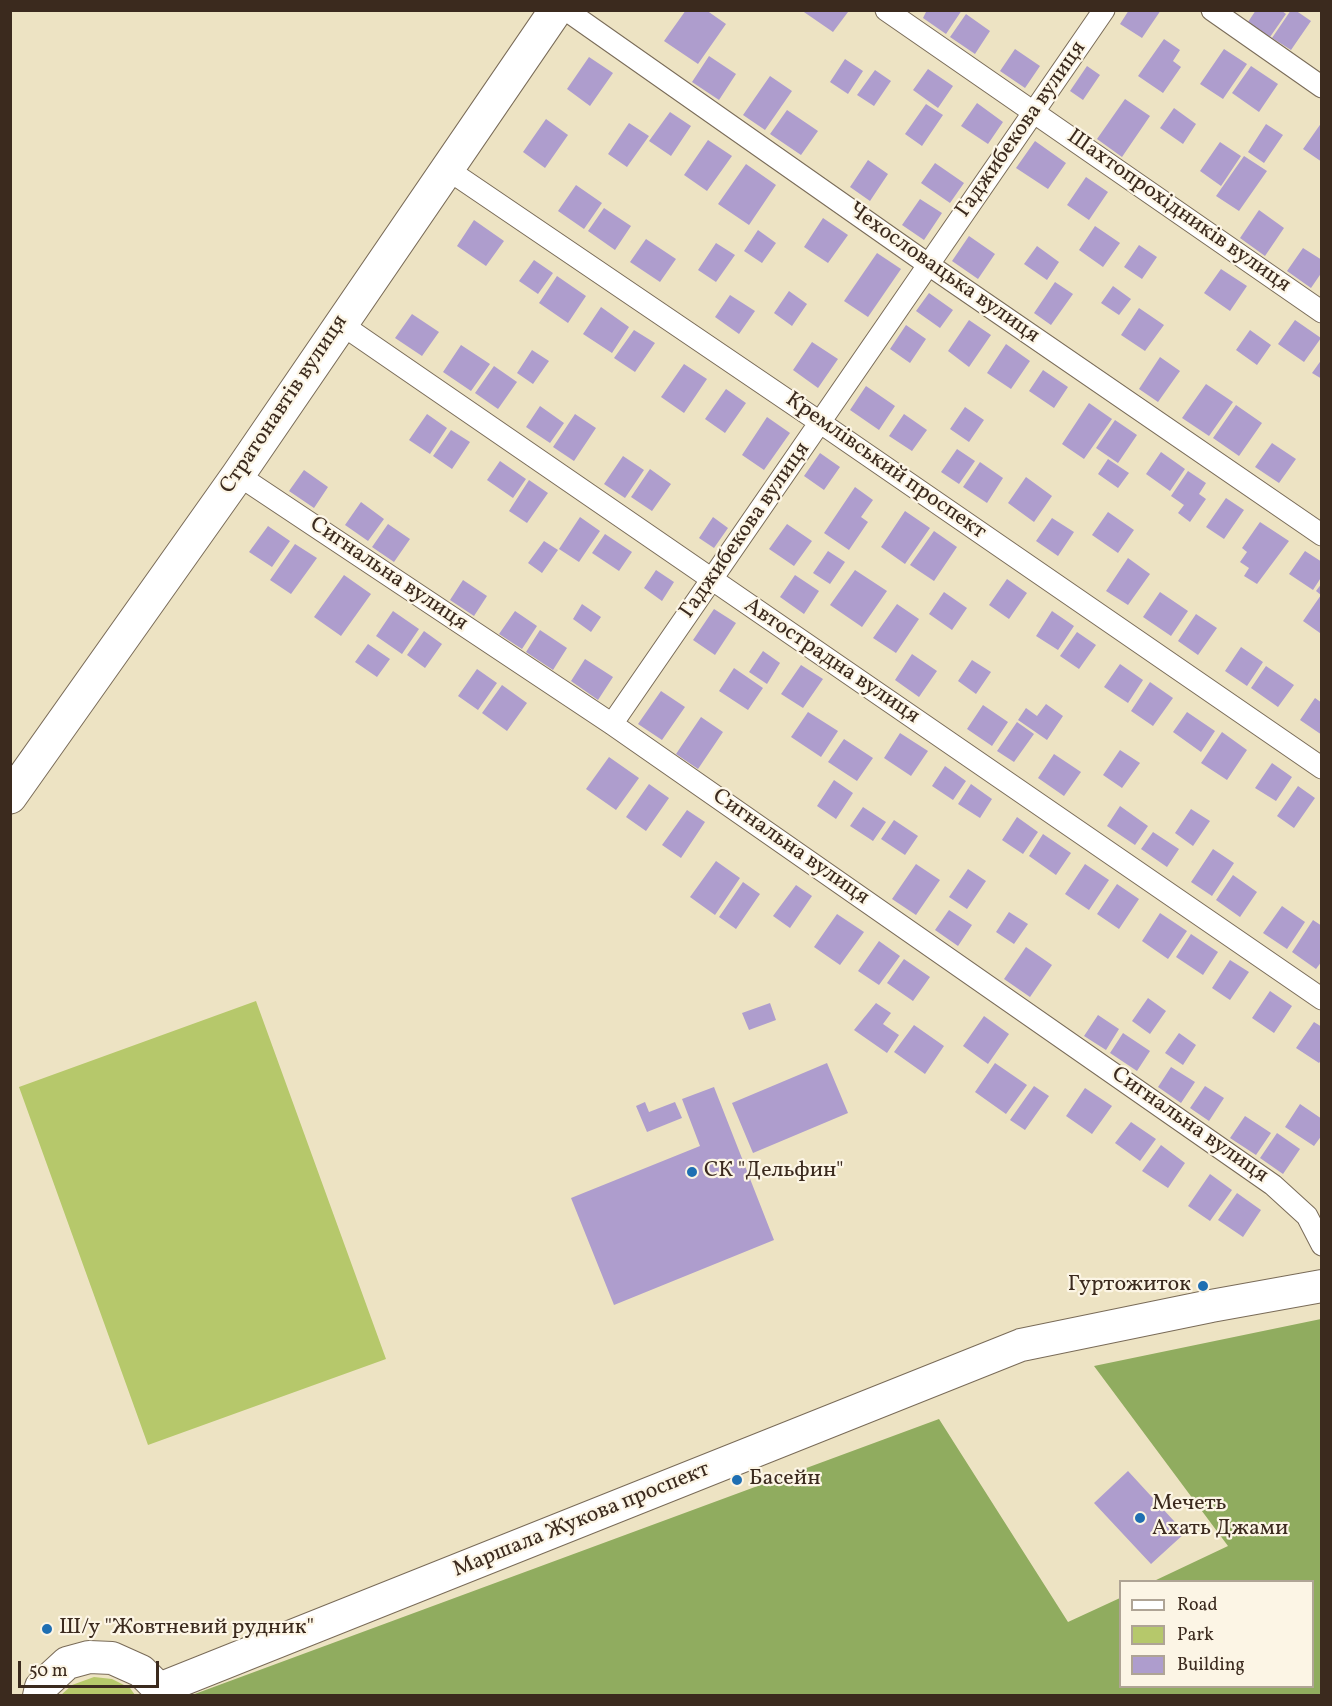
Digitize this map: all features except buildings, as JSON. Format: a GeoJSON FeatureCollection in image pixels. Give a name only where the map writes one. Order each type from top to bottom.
{"type":"FeatureCollection","features":[{"type":"Feature","properties":{"kind":"main road","name":"Стратонавтів вулиця"},"geometry":{"type":"LineString","coordinates":[[10,797],[238,475],[556,10]]}},
{"type":"Feature","properties":{"kind":"street","name":"Чехословацька вулиця"},"geometry":{"type":"LineString","coordinates":[[566,10],[929,265],[1322,535]]}},
{"type":"Feature","properties":{"kind":"street","name":"Шахтопрохідників вулиця"},"geometry":{"type":"LineString","coordinates":[[886,10],[1322,312]]}},
{"type":"Feature","properties":{"kind":"street","name":"Гаджибекова вулиця"},"geometry":{"type":"LineString","coordinates":[[612,724],[1104,10]]}},
{"type":"Feature","properties":{"kind":"street"},"geometry":{"type":"LineString","coordinates":[[1212,10],[1322,87]]}},
{"type":"Feature","properties":{"kind":"street","name":"Кремлівський проспект"},"geometry":{"type":"LineString","coordinates":[[447,169],[1322,768]]}},
{"type":"Feature","properties":{"kind":"street","name":"Автострадна вулиця"},"geometry":{"type":"LineString","coordinates":[[341,324],[1322,999]]}},
{"type":"Feature","properties":{"kind":"street","name":"Сигнальна вулиця"},"geometry":{"type":"LineString","coordinates":[[238,475],[612,724],[1273,1185],[1307,1216],[1322,1245]]}},
{"type":"Feature","properties":{"kind":"street","name":"Маршала Жукова проспект"},"geometry":{"type":"LineString","coordinates":[[39,1695],[41,1687],[67,1663],[89,1657],[112,1658],[141,1671],[160,1692],[1021,1345],[1322,1286]]}},
{"type":"Feature","properties":{"kind":"green space"},"geometry":{"type":"Polygon","coordinates":[[[256,1001],[386,1359],[148,1445],[19,1087],[256,1001]]]}},
{"type":"Feature","properties":{"kind":"green space"},"geometry":{"type":"Polygon","coordinates":[[[1321,1319],[1321,1695],[192,1695],[939,1419],[1068,1622],[1119,1598],[1119,1688],[1314,1688],[1314,1580],[1156,1580],[1228,1546],[1094,1366],[1321,1319]]]}},
{"type":"Feature","properties":{"kind":"green space"},"geometry":{"type":"Polygon","coordinates":[[[94,1677],[112,1679],[130,1688],[135,1695],[61,1695],[72,1685],[94,1677]]]}},
{"type":"Feature","properties":{"kind":"place","name":"СК \"Дельфин\""},"geometry":{"type":"Point","coordinates":[692,1172]}},
{"type":"Feature","properties":{"kind":"place","name":"Гуртожиток"},"geometry":{"type":"Point","coordinates":[1203,1286]}},
{"type":"Feature","properties":{"kind":"place","name":"Басейн"},"geometry":{"type":"Point","coordinates":[737,1480]}},
{"type":"Feature","properties":{"kind":"place","name":"Мечеть Ахать Джами"},"geometry":{"type":"Point","coordinates":[1140,1518]}},
{"type":"Feature","properties":{"kind":"place","name":"Ш/у \"Жовтневий рудник\""},"geometry":{"type":"Point","coordinates":[47,1629]}}]}
